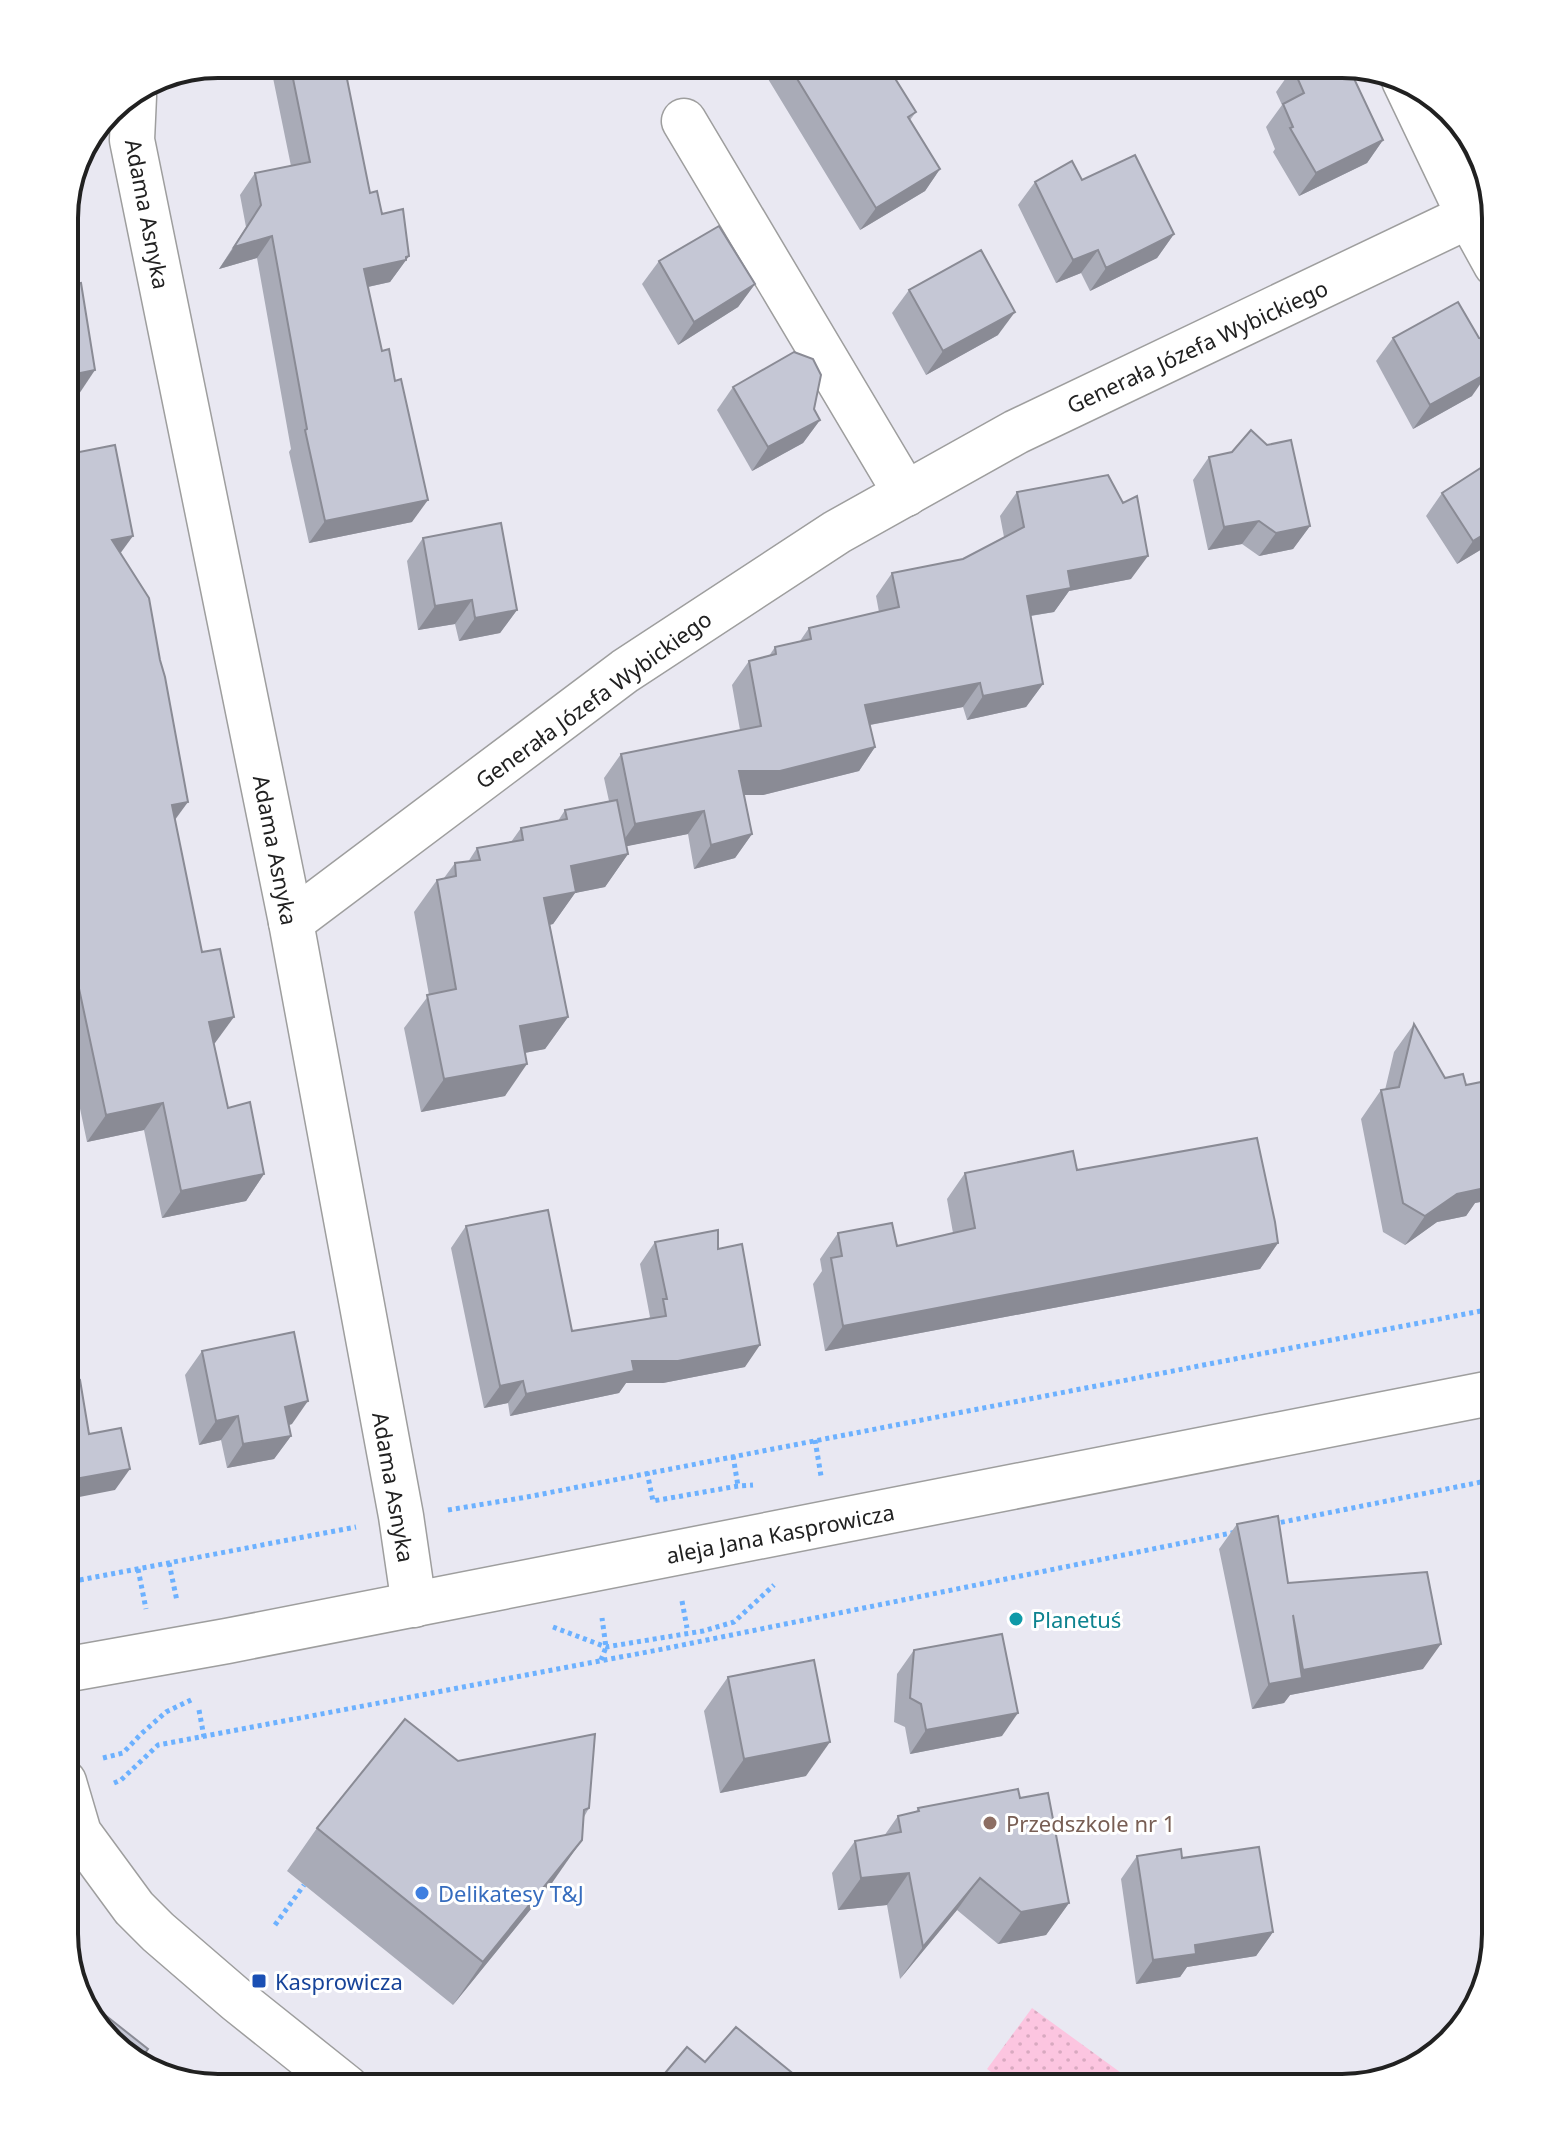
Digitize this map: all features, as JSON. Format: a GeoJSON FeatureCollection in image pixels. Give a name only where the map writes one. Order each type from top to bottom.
{"type":"FeatureCollection","features":[{"type":"Feature","properties":{"kind":"street"},"geometry":{"type":"LineString","coordinates":[[1415,99],[1481,212]]}},
{"type":"Feature","properties":{"kind":"street","name":"Adama Asnyka"},"geometry":{"type":"LineString","coordinates":[[133,107],[132,140],[291,922],[401,1516],[414,1605]]}},
{"type":"Feature","properties":{"kind":"street"},"geometry":{"type":"LineString","coordinates":[[684,121],[906,494]]}},
{"type":"Feature","properties":{"kind":"street","name":"Generała Józefa Wybickiego"},"geometry":{"type":"LineString","coordinates":[[291,922],[625,671],[837,532],[1016,432],[1481,212]]}},
{"type":"Feature","properties":{"kind":"street","name":"aleja Jana Kasprowicza"},"geometry":{"type":"LineString","coordinates":[[78,1668],[414,1605],[1482,1395]]}},
{"type":"Feature","properties":{"kind":"street"},"geometry":{"type":"LineString","coordinates":[[78,1830],[134,1908],[158,1932],[329,2074]]}},
{"type":"Feature","properties":{"kind":"path"},"geometry":{"type":"LineString","coordinates":[[442,1511],[1482,1311]]}},
{"type":"Feature","properties":{"kind":"path"},"geometry":{"type":"LineString","coordinates":[[815,1440],[822,1481]]}},
{"type":"Feature","properties":{"kind":"path"},"geometry":{"type":"LineString","coordinates":[[733,1456],[738,1486]]}},
{"type":"Feature","properties":{"kind":"path"},"geometry":{"type":"LineString","coordinates":[[647,1472],[653,1501],[766,1484]]}},
{"type":"Feature","properties":{"kind":"path"},"geometry":{"type":"LineString","coordinates":[[1271,1525],[1482,1482]]}},
{"type":"Feature","properties":{"kind":"path"},"geometry":{"type":"LineString","coordinates":[[78,1580],[356,1527]]}},
{"type":"Feature","properties":{"kind":"path"},"geometry":{"type":"LineString","coordinates":[[121,1780],[158,1745],[601,1660],[1241,1531]]}},
{"type":"Feature","properties":{"kind":"path"},"geometry":{"type":"LineString","coordinates":[[169,1563],[179,1609]]}},
{"type":"Feature","properties":{"kind":"path"},"geometry":{"type":"LineString","coordinates":[[138,1569],[147,1616]]}},
{"type":"Feature","properties":{"kind":"path"},"geometry":{"type":"LineString","coordinates":[[681,1598],[687,1628]]}},
{"type":"Feature","properties":{"kind":"path"},"geometry":{"type":"LineString","coordinates":[[601,1613],[606,1647],[601,1660]]}},
{"type":"Feature","properties":{"kind":"path"},"geometry":{"type":"LineString","coordinates":[[199,1710],[204,1737]]}},
{"type":"Feature","properties":{"kind":"path"},"geometry":{"type":"LineString","coordinates":[[109,1757],[123,1753],[166,1712]]}},
{"type":"Feature","properties":{"kind":"path"},"geometry":{"type":"LineString","coordinates":[[275,1925],[304,1885]]}},
{"type":"Feature","properties":{"kind":"shaded area"},"geometry":{"type":"Polygon","coordinates":[[[1032,2008],[1123,2074],[994,2074],[987,2069],[1032,2008]]]}},
{"type":"Feature","properties":{"kind":"building"},"geometry":{"type":"Polygon","coordinates":[[[293,78],[347,78],[370,193],[377,191],[382,214],[403,209],[409,256],[406,260],[364,269],[382,351],[389,349],[395,381],[401,379],[428,500],[325,521],[305,430],[272,236],[234,247],[261,205],[255,173],[310,162],[293,78]]]}},
{"type":"Feature","properties":{"kind":"building"},"geometry":{"type":"Polygon","coordinates":[[[797,78],[895,78],[916,112],[908,117],[940,169],[876,208],[797,78]]]}},
{"type":"Feature","properties":{"kind":"building"},"geometry":{"type":"Polygon","coordinates":[[[1297,78],[1354,79],[1383,140],[1316,173],[1290,128],[1293,127],[1283,104],[1304,93],[1297,78]]]}},
{"type":"Feature","properties":{"kind":"building"},"geometry":{"type":"Polygon","coordinates":[[[1135,155],[1174,234],[1106,268],[1098,250],[1073,260],[1035,182],[1072,161],[1082,180],[1135,155]]]}},
{"type":"Feature","properties":{"kind":"building"},"geometry":{"type":"Polygon","coordinates":[[[719,226],[755,284],[694,322],[659,261],[719,226]]]}},
{"type":"Feature","properties":{"kind":"building"},"geometry":{"type":"Polygon","coordinates":[[[981,250],[1015,312],[943,351],[909,290],[981,250]]]}},
{"type":"Feature","properties":{"kind":"building"},"geometry":{"type":"Polygon","coordinates":[[[81,283],[95,370],[78,374],[78,284],[81,283]]]}},
{"type":"Feature","properties":{"kind":"building"},"geometry":{"type":"Polygon","coordinates":[[[1458,302],[1482,338],[1482,376],[1430,405],[1393,338],[1458,302]]]}},
{"type":"Feature","properties":{"kind":"building"},"geometry":{"type":"Polygon","coordinates":[[[794,352],[813,359],[821,375],[814,409],[820,420],[768,447],[733,387],[794,352]]]}},
{"type":"Feature","properties":{"kind":"building"},"geometry":{"type":"Polygon","coordinates":[[[1251,430],[1267,445],[1291,440],[1310,526],[1276,533],[1259,521],[1224,527],[1209,457],[1232,452],[1251,430]]]}},
{"type":"Feature","properties":{"kind":"building"},"geometry":{"type":"Polygon","coordinates":[[[115,445],[133,536],[112,540],[149,598],[188,802],[172,805],[202,952],[220,949],[234,1017],[209,1022],[228,1108],[250,1102],[264,1174],[181,1191],[163,1103],[106,1115],[78,984],[78,452],[115,445]]]}},
{"type":"Feature","properties":{"kind":"building"},"geometry":{"type":"Polygon","coordinates":[[[1482,467],[1482,536],[1473,541],[1442,493],[1482,467]]]}},
{"type":"Feature","properties":{"kind":"building"},"geometry":{"type":"Polygon","coordinates":[[[1108,475],[1123,503],[1137,496],[1148,556],[1068,571],[1071,588],[1027,596],[1043,684],[983,696],[980,683],[865,705],[875,747],[780,771],[739,771],[752,834],[711,845],[704,811],[635,824],[621,754],[761,726],[749,661],[776,654],[775,647],[811,639],[809,628],[899,607],[892,573],[963,559],[1024,527],[1017,492],[1108,475]]]}},
{"type":"Feature","properties":{"kind":"building"},"geometry":{"type":"Polygon","coordinates":[[[501,523],[517,610],[475,618],[472,600],[435,606],[423,538],[501,523]]]}},
{"type":"Feature","properties":{"kind":"building"},"geometry":{"type":"Polygon","coordinates":[[[617,800],[628,854],[571,866],[576,892],[544,898],[568,1017],[520,1026],[527,1064],[444,1079],[427,995],[456,989],[437,880],[456,876],[455,863],[480,860],[477,848],[523,840],[521,828],[567,819],[565,810],[617,800]]]}},
{"type":"Feature","properties":{"kind":"building"},"geometry":{"type":"Polygon","coordinates":[[[1414,1024],[1445,1078],[1463,1074],[1466,1085],[1482,1082],[1482,1189],[1457,1194],[1425,1216],[1403,1203],[1381,1090],[1399,1087],[1414,1024]]]}},
{"type":"Feature","properties":{"kind":"building"},"geometry":{"type":"Polygon","coordinates":[[[1257,1138],[1278,1243],[843,1326],[831,1258],[842,1256],[838,1233],[892,1223],[897,1246],[975,1228],[965,1173],[1073,1151],[1077,1170],[1257,1138]]]}},
{"type":"Feature","properties":{"kind":"building"},"geometry":{"type":"Polygon","coordinates":[[[548,1210],[572,1331],[666,1316],[663,1299],[667,1299],[655,1242],[718,1230],[718,1249],[742,1244],[760,1345],[678,1361],[632,1361],[634,1371],[526,1394],[523,1381],[500,1386],[466,1226],[548,1210]]]}},
{"type":"Feature","properties":{"kind":"building"},"geometry":{"type":"Polygon","coordinates":[[[294,1332],[308,1401],[285,1407],[291,1436],[243,1444],[238,1416],[216,1421],[202,1351],[294,1332]]]}},
{"type":"Feature","properties":{"kind":"building"},"geometry":{"type":"Polygon","coordinates":[[[78,1380],[89,1434],[121,1428],[130,1469],[78,1478],[78,1380]]]}},
{"type":"Feature","properties":{"kind":"building"},"geometry":{"type":"Polygon","coordinates":[[[1278,1516],[1288,1583],[1427,1572],[1441,1644],[1303,1670],[1293,1615],[1302,1678],[1269,1684],[1237,1524],[1278,1516]]]}},
{"type":"Feature","properties":{"kind":"building"},"geometry":{"type":"Polygon","coordinates":[[[1002,1634],[1018,1713],[926,1730],[921,1704],[910,1698],[914,1650],[1002,1634]]]}},
{"type":"Feature","properties":{"kind":"building"},"geometry":{"type":"Polygon","coordinates":[[[814,1660],[830,1742],[744,1759],[728,1677],[814,1660]]]}},
{"type":"Feature","properties":{"kind":"building"},"geometry":{"type":"Polygon","coordinates":[[[405,1719],[458,1761],[595,1734],[589,1808],[584,1810],[582,1840],[483,1962],[317,1828],[405,1719]]]}},
{"type":"Feature","properties":{"kind":"building"},"geometry":{"type":"Polygon","coordinates":[[[1018,1789],[1020,1798],[1048,1793],[1069,1903],[1021,1912],[980,1878],[923,1947],[909,1873],[861,1878],[855,1841],[901,1832],[898,1816],[919,1811],[918,1808],[1018,1789]]]}},
{"type":"Feature","properties":{"kind":"building"},"geometry":{"type":"Polygon","coordinates":[[[1259,1847],[1273,1932],[1195,1945],[1196,1954],[1153,1960],[1137,1856],[1181,1849],[1182,1858],[1259,1847]]]}},
{"type":"Feature","properties":{"kind":"building"},"geometry":{"type":"Polygon","coordinates":[[[104,2014],[148,2049],[145,2053],[126,2039],[104,2014]]]}},
{"type":"Feature","properties":{"kind":"building"},"geometry":{"type":"Polygon","coordinates":[[[736,2027],[794,2074],[664,2074],[687,2047],[705,2062],[736,2027]]]}},
{"type":"Feature","properties":{"kind":"place","name":"Planetuś"},"geometry":{"type":"Point","coordinates":[1016,1619]}},
{"type":"Feature","properties":{"kind":"place","name":"Przedszkole nr 1"},"geometry":{"type":"Point","coordinates":[990,1823]}},
{"type":"Feature","properties":{"kind":"place","name":"Delikatesy T&J"},"geometry":{"type":"Point","coordinates":[422,1893]}},
{"type":"Feature","properties":{"kind":"place","name":"Kasprowicza"},"geometry":{"type":"Point","coordinates":[259,1981]}}]}
